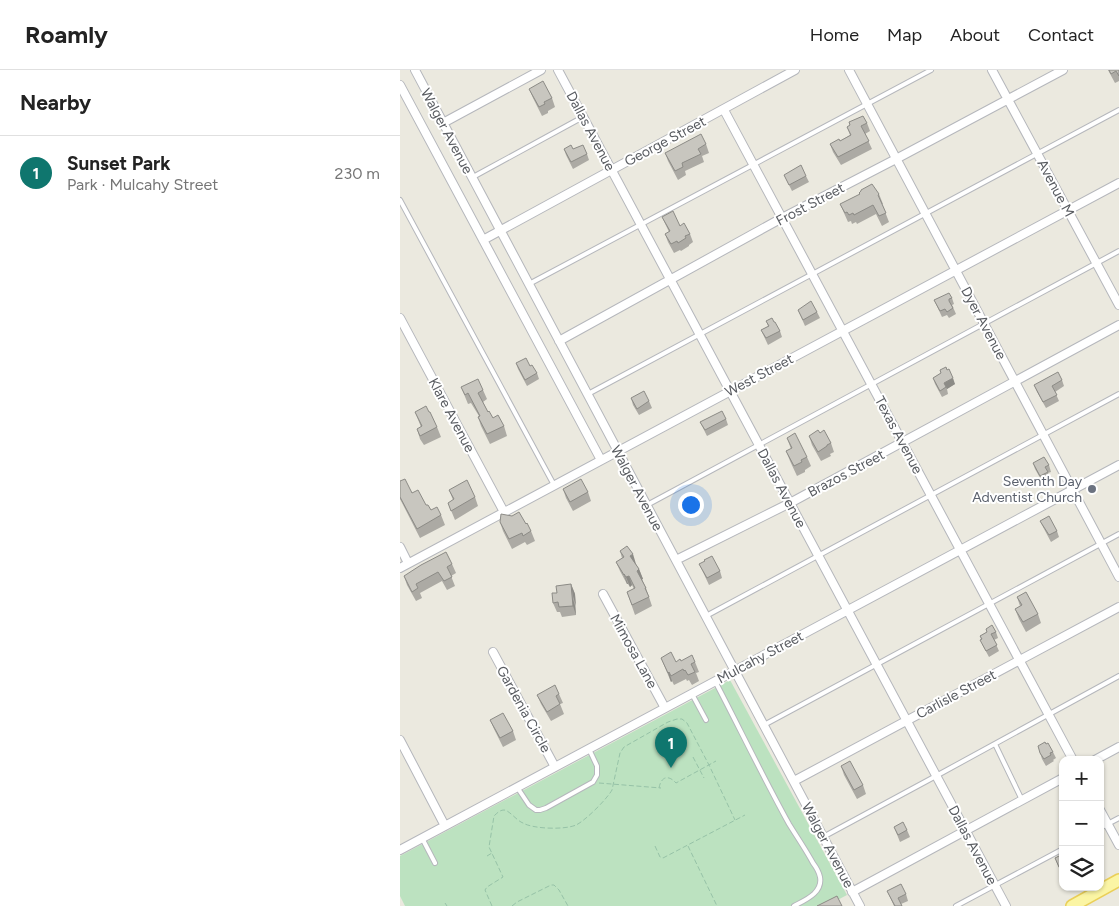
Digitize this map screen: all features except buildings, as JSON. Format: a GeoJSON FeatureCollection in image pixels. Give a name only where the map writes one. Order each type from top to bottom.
{"type":"FeatureCollection","features":[{"type":"Feature","properties":{"kind":"main road"},"geometry":{"type":"LineString","coordinates":[[1080,904],[1119,880]]}},
{"type":"Feature","properties":{"kind":"street","name":"Walger Avenue"},"geometry":{"type":"LineString","coordinates":[[415,70],[860,906]]}},
{"type":"Feature","properties":{"kind":"street"},"geometry":{"type":"LineString","coordinates":[[443,123],[541,70]]}},
{"type":"Feature","properties":{"kind":"street","name":"Dallas Avenue"},"geometry":{"type":"LineString","coordinates":[[558,70],[1006,906]]}},
{"type":"Feature","properties":{"kind":"street","name":"Dyer Avenue"},"geometry":{"type":"LineString","coordinates":[[849,70],[1119,577]]}},
{"type":"Feature","properties":{"kind":"street","name":"Avenue M"},"geometry":{"type":"LineString","coordinates":[[992,70],[1119,305]]}},
{"type":"Feature","properties":{"kind":"street","name":"Frost Street"},"geometry":{"type":"LineString","coordinates":[[559,340],[782,218],[1063,70]]}},
{"type":"Feature","properties":{"kind":"street","name":"George Street"},"geometry":{"type":"LineString","coordinates":[[483,240],[724,110],[789,71]]}},
{"type":"Feature","properties":{"kind":"street","name":"Walger Avenue"},"geometry":{"type":"LineString","coordinates":[[400,85],[601,460]]}},
{"type":"Feature","properties":{"kind":"street","name":"Texas Avenue"},"geometry":{"type":"LineString","coordinates":[[724,110],[1071,756]]}},
{"type":"Feature","properties":{"kind":"street","name":"West Street"},"geometry":{"type":"LineString","coordinates":[[400,568],[1119,183]]}},
{"type":"Feature","properties":{"kind":"street","name":"Klare Avenue"},"geometry":{"type":"LineString","coordinates":[[400,318],[504,512]]}},
{"type":"Feature","properties":{"kind":"street","name":"Brazos Street"},"geometry":{"type":"LineString","coordinates":[[676,560],[790,504],[1119,325]]}},
{"type":"Feature","properties":{"kind":"street","name":"Mulcahy Street"},"geometry":{"type":"LineString","coordinates":[[400,850],[1119,465]]}},
{"type":"Feature","properties":{"kind":"street"},"geometry":{"type":"LineString","coordinates":[[400,547],[408,563]]}},
{"type":"Feature","properties":{"kind":"street","name":"Mimosa Lane"},"geometry":{"type":"LineString","coordinates":[[603,594],[665,708]]}},
{"type":"Feature","properties":{"kind":"street","name":"Carlisle Street"},"geometry":{"type":"LineString","coordinates":[[794,782],[1119,607]]}},
{"type":"Feature","properties":{"kind":"street","name":"Gardenia Circle"},"geometry":{"type":"LineString","coordinates":[[493,652],[556,767]]}},
{"type":"Feature","properties":{"kind":"street"},"geometry":{"type":"LineString","coordinates":[[400,740],[445,826]]}},
{"type":"Feature","properties":{"kind":"street"},"geometry":{"type":"LineString","coordinates":[[1103,756],[1119,747]]}},
{"type":"Feature","properties":{"kind":"street"},"geometry":{"type":"LineString","coordinates":[[852,892],[1059,780]]}},
{"type":"Feature","properties":{"kind":"street"},"geometry":{"type":"LineString","coordinates":[[1104,817],[1119,845]]}},
{"type":"Feature","properties":{"kind":"lane"},"geometry":{"type":"LineString","coordinates":[[529,284],[931,70]]}},
{"type":"Feature","properties":{"kind":"lane"},"geometry":{"type":"LineString","coordinates":[[588,394],[1119,110]]}},
{"type":"Feature","properties":{"kind":"lane"},"geometry":{"type":"LineString","coordinates":[[472,178],[583,117]]}},
{"type":"Feature","properties":{"kind":"lane"},"geometry":{"type":"LineString","coordinates":[[400,200],[554,485]]}},
{"type":"Feature","properties":{"kind":"lane"},"geometry":{"type":"LineString","coordinates":[[647,506],[1119,251]]}},
{"type":"Feature","properties":{"kind":"lane"},"geometry":{"type":"LineString","coordinates":[[706,616],[1119,394]]}},
{"type":"Feature","properties":{"kind":"lane"},"geometry":{"type":"LineString","coordinates":[[764,725],[1119,534]]}},
{"type":"Feature","properties":{"kind":"lane"},"geometry":{"type":"LineString","coordinates":[[823,836],[1119,676]]}},
{"type":"Feature","properties":{"kind":"lane"},"geometry":{"type":"LineString","coordinates":[[715,681],[778,804],[821,878],[817,891],[810,898],[794,906]]}},
{"type":"Feature","properties":{"kind":"lane"},"geometry":{"type":"LineString","coordinates":[[692,694],[706,720]]}},
{"type":"Feature","properties":{"kind":"lane"},"geometry":{"type":"LineString","coordinates":[[995,744],[1022,800]]}},
{"type":"Feature","properties":{"kind":"lane"},"geometry":{"type":"LineString","coordinates":[[517,787],[529,805],[536,810],[546,808],[593,782],[597,775],[597,766],[588,749]]}},
{"type":"Feature","properties":{"kind":"lane"},"geometry":{"type":"LineString","coordinates":[[1104,826],[1119,818]]}},
{"type":"Feature","properties":{"kind":"lane"},"geometry":{"type":"LineString","coordinates":[[422,838],[435,863]]}},
{"type":"Feature","properties":{"kind":"lane"},"geometry":{"type":"LineString","coordinates":[[956,906],[1059,851]]}},
{"type":"Feature","properties":{"kind":"path"},"geometry":{"type":"LineString","coordinates":[[492,906],[485,890],[503,877],[489,847],[494,816],[497,812],[507,811],[522,823],[530,826],[554,828],[577,825],[609,795],[612,790],[620,752],[624,747],[677,718],[687,723],[735,820]]}},
{"type":"Feature","properties":{"kind":"path"},"geometry":{"type":"LineString","coordinates":[[693,757],[704,778]]}},
{"type":"Feature","properties":{"kind":"path"},"geometry":{"type":"LineString","coordinates":[[593,782],[660,788],[660,782],[664,778],[673,780],[676,783],[716,761]]}},
{"type":"Feature","properties":{"kind":"path"},"geometry":{"type":"LineString","coordinates":[[655,846],[660,857],[663,858],[746,815]]}},
{"type":"Feature","properties":{"kind":"path"},"geometry":{"type":"LineString","coordinates":[[688,845],[717,906]]}},
{"type":"Feature","properties":{"kind":"path"},"geometry":{"type":"LineString","coordinates":[[487,856],[492,853]]}},
{"type":"Feature","properties":{"kind":"path"},"geometry":{"type":"LineString","coordinates":[[512,906],[554,885],[568,906]]}},
{"type":"Feature","properties":{"kind":"green space"},"geometry":{"type":"Polygon","coordinates":[[[730,680],[847,895],[826,906],[405,906],[400,896],[400,856],[730,680]]]}},
{"type":"Feature","properties":{"kind":"place","name":"Seventh Day Adventist Church"},"geometry":{"type":"Point","coordinates":[1092,489]}},
{"type":"Feature","properties":{"kind":"place","name":"Sunset Park"},"geometry":{"type":"Point","coordinates":[671,768]}}]}
